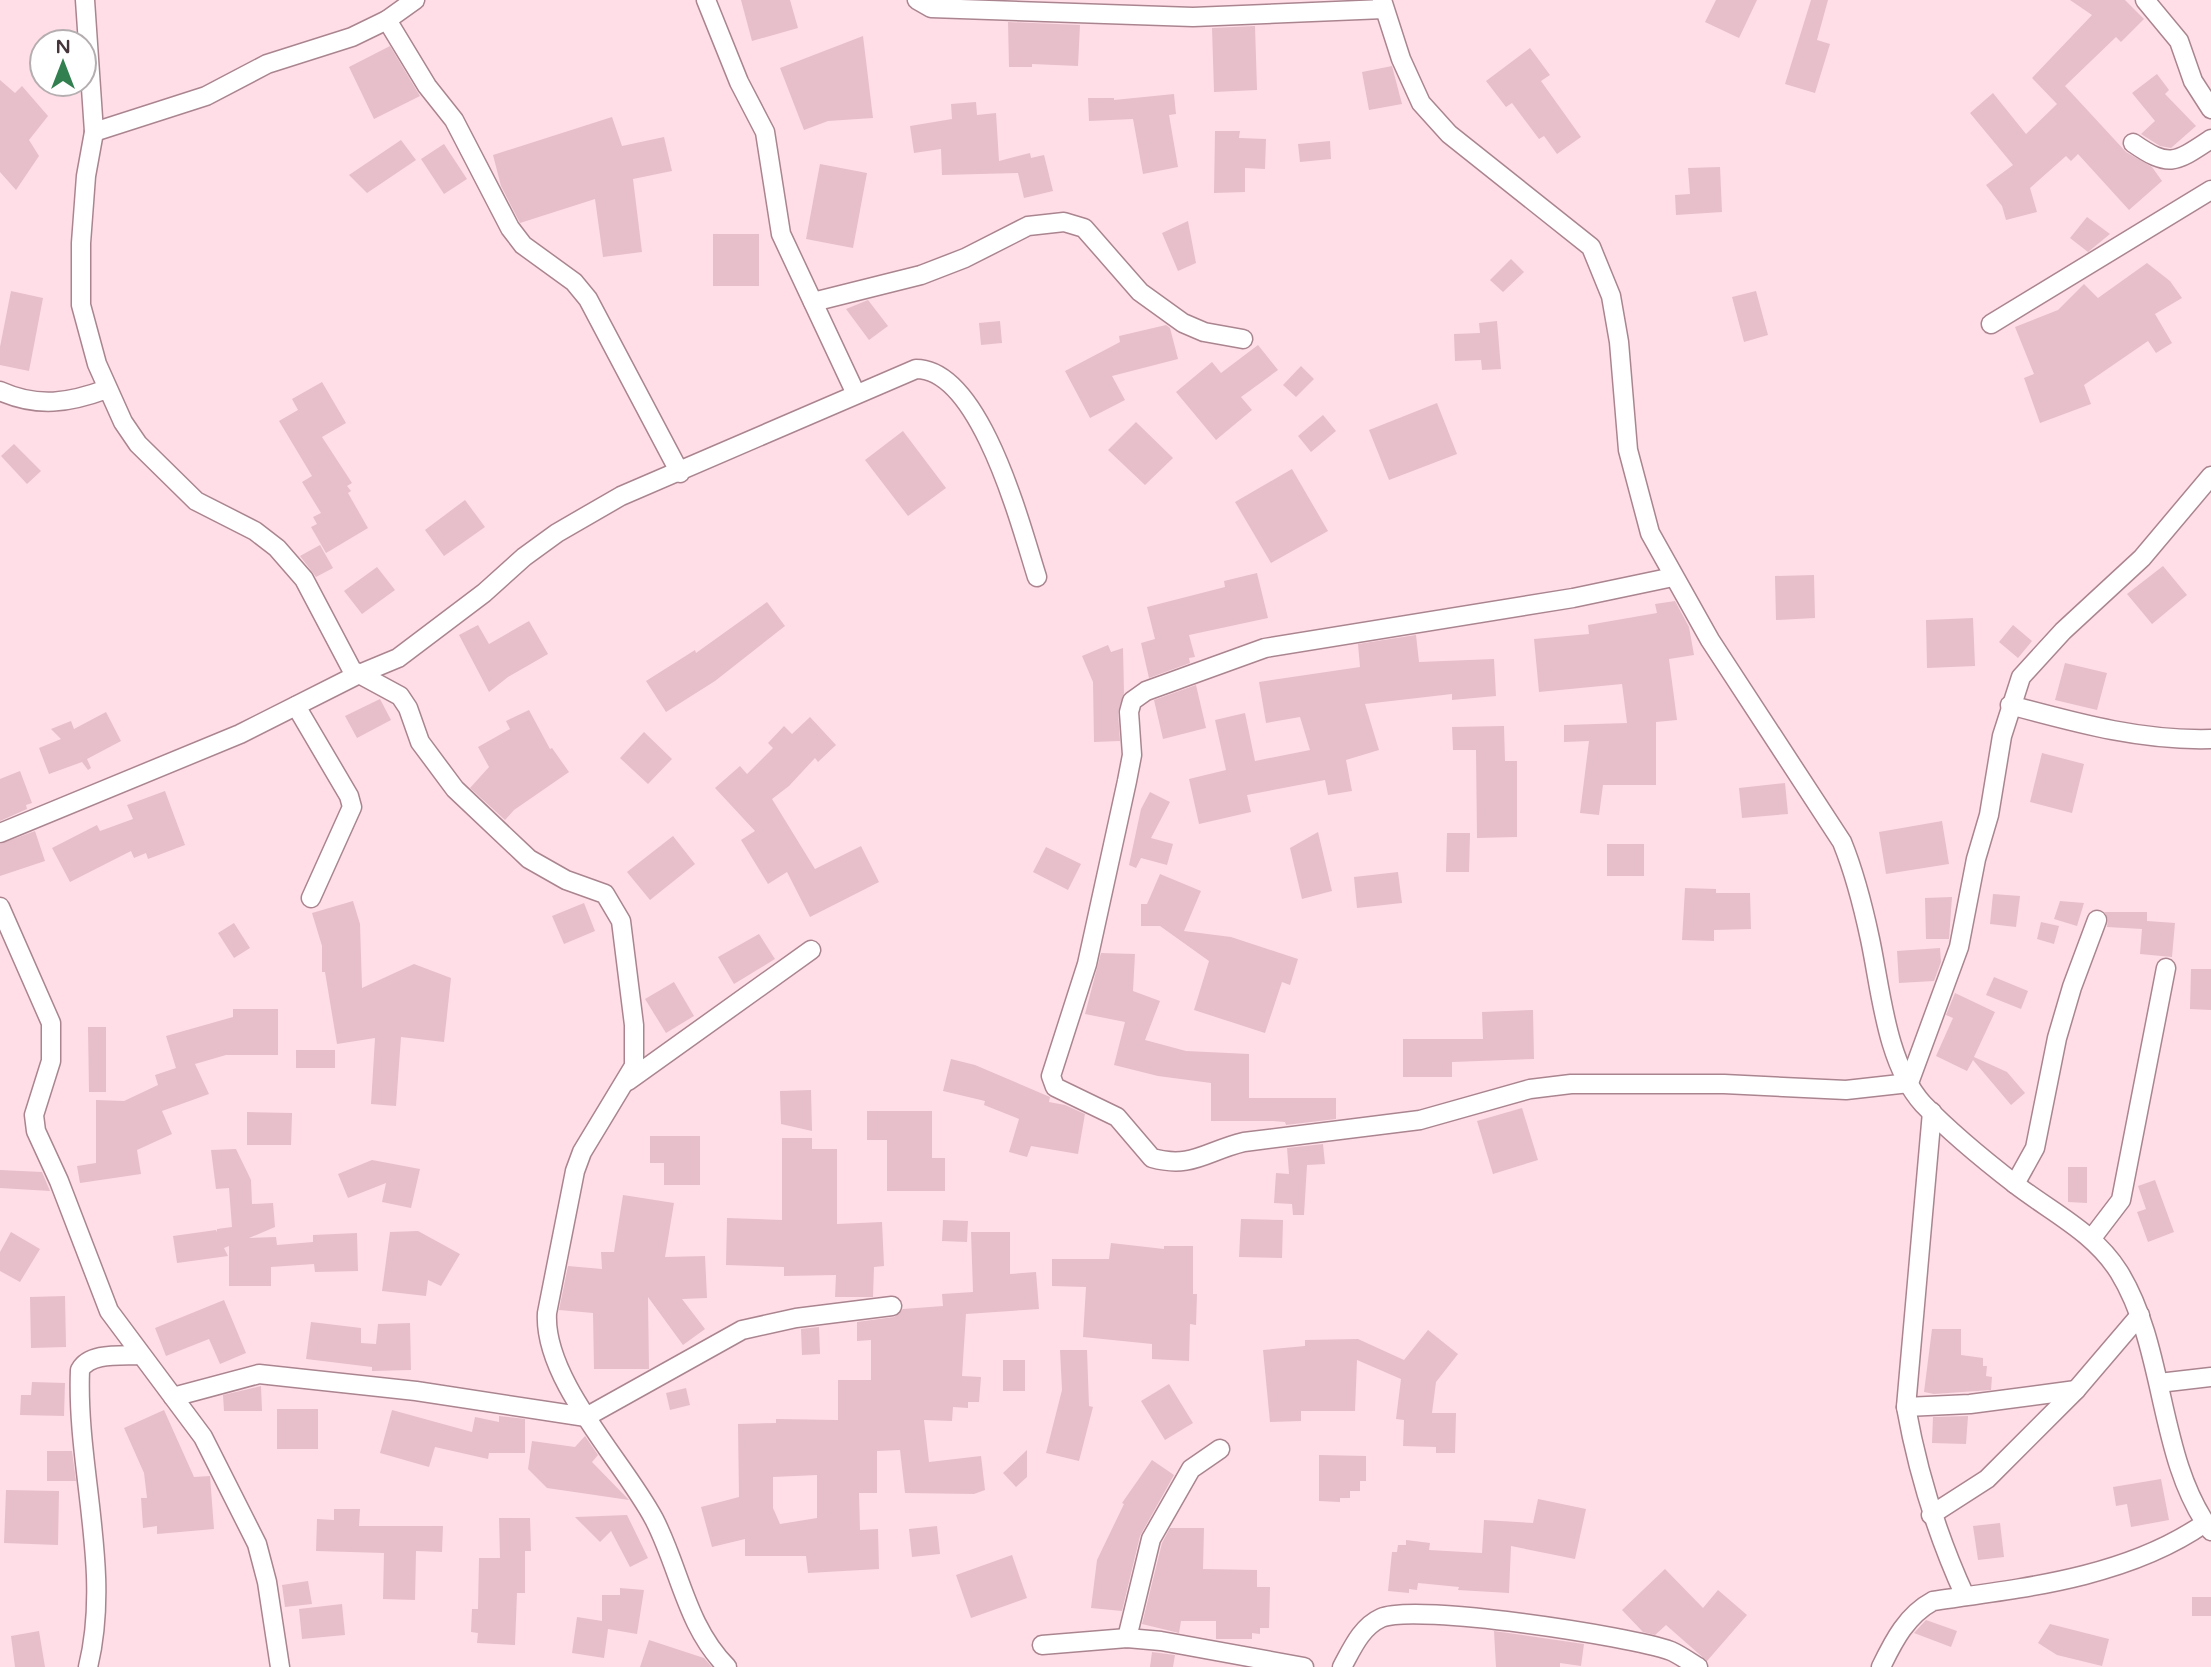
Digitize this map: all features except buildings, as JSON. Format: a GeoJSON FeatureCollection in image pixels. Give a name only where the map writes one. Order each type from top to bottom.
{"type":"FeatureCollection","features":[{"type":"Feature","properties":{"kind":"street"},"geometry":{"type":"LineString","coordinates":[[85,0],[94,132],[86,176],[80,286],[89,339],[107,389],[138,444],[196,501],[255,531],[277,548],[304,579],[341,654],[357,675],[400,696],[408,708],[420,742],[455,789],[529,859],[566,880],[600,891],[613,904],[621,921],[634,1025],[634,1066],[582,1152],[562,1228],[547,1313],[548,1334],[556,1359],[586,1417],[653,1517],[697,1629],[727,1667]]}},
{"type":"Feature","properties":{"kind":"street"},"geometry":{"type":"LineString","coordinates":[[94,132],[206,96],[267,64],[320,49],[387,20],[415,0]]}},
{"type":"Feature","properties":{"kind":"street"},"geometry":{"type":"LineString","coordinates":[[706,0],[738,82],[765,132],[778,223],[856,394]]}},
{"type":"Feature","properties":{"kind":"street"},"geometry":{"type":"LineString","coordinates":[[917,0],[931,8],[1157,16],[1383,4],[1401,59],[1421,103],[1449,134],[1591,247],[1611,296],[1636,486],[1650,533],[1673,577],[1842,842],[1854,871],[1864,911],[1886,1027],[1909,1083],[1932,1112],[2015,1184],[2092,1238],[2119,1271],[2140,1315],[2183,1478],[2208,1527],[2129,1561],[2080,1575],[1933,1601],[1918,1609],[1907,1621],[1881,1667]]}},
{"type":"Feature","properties":{"kind":"street"},"geometry":{"type":"LineString","coordinates":[[2144,0],[2179,41],[2193,81],[2211,109]]}},
{"type":"Feature","properties":{"kind":"street"},"geometry":{"type":"LineString","coordinates":[[387,20],[427,86],[454,120],[510,228],[523,245],[574,282],[588,299],[680,473]]}},
{"type":"Feature","properties":{"kind":"street"},"geometry":{"type":"LineString","coordinates":[[2133,143],[2157,159],[2173,161],[2211,139]]}},
{"type":"Feature","properties":{"kind":"street"},"geometry":{"type":"LineString","coordinates":[[1991,324],[2211,190]]}},
{"type":"Feature","properties":{"kind":"street"},"geometry":{"type":"LineString","coordinates":[[813,302],[921,275],[965,258],[1028,226],[1064,222],[1084,228],[1140,292],[1183,323],[1204,332],[1242,339]]}},
{"type":"Feature","properties":{"kind":"street"},"geometry":{"type":"LineString","coordinates":[[0,833],[240,734],[357,675],[398,658],[557,533],[621,496],[680,473],[916,369],[934,372],[984,426],[1008,485],[1037,577]]}},
{"type":"Feature","properties":{"kind":"street"},"geometry":{"type":"LineString","coordinates":[[0,391],[17,398],[46,404],[76,400],[107,389]]}},
{"type":"Feature","properties":{"kind":"street"},"geometry":{"type":"LineString","coordinates":[[1909,1083],[1959,947],[1976,859],[1989,815],[1991,788],[2010,705],[2021,677],[2034,661],[2142,558],[2211,476]]}},
{"type":"Feature","properties":{"kind":"street"},"geometry":{"type":"LineString","coordinates":[[1673,577],[1573,598],[1265,648],[1146,691],[1132,701],[1129,712],[1132,755],[1127,781],[1087,964],[1052,1081],[1059,1090],[1117,1117],[1152,1158],[1171,1163],[1189,1163],[1216,1149],[1244,1142],[1420,1120],[1530,1089],[1571,1084],[1724,1084],[1846,1090],[1909,1083]]}},
{"type":"Feature","properties":{"kind":"street"},"geometry":{"type":"LineString","coordinates":[[296,705],[352,802],[346,822],[320,871],[311,898]]}},
{"type":"Feature","properties":{"kind":"street"},"geometry":{"type":"LineString","coordinates":[[2010,705],[2110,731],[2177,740],[2211,739]]}},
{"type":"Feature","properties":{"kind":"street"},"geometry":{"type":"LineString","coordinates":[[0,907],[51,1023],[51,1061],[34,1115],[36,1131],[59,1181],[109,1311],[202,1437],[257,1544],[267,1582],[280,1667]]}},
{"type":"Feature","properties":{"kind":"street"},"geometry":{"type":"LineString","coordinates":[[2015,1184],[2035,1148],[2057,1038],[2071,987],[2097,920]]}},
{"type":"Feature","properties":{"kind":"street"},"geometry":{"type":"LineString","coordinates":[[626,1083],[811,950]]}},
{"type":"Feature","properties":{"kind":"street"},"geometry":{"type":"LineString","coordinates":[[2092,1238],[2121,1200],[2166,968]]}},
{"type":"Feature","properties":{"kind":"street"},"geometry":{"type":"LineString","coordinates":[[1932,1112],[1906,1407],[1914,1455],[1931,1515],[1965,1596]]}},
{"type":"Feature","properties":{"kind":"street"},"geometry":{"type":"LineString","coordinates":[[173,1397],[259,1374],[416,1391],[586,1417],[742,1330],[796,1318],[892,1306]]}},
{"type":"Feature","properties":{"kind":"street"},"geometry":{"type":"LineString","coordinates":[[1931,1515],[1987,1479],[2077,1390],[2140,1315]]}},
{"type":"Feature","properties":{"kind":"street"},"geometry":{"type":"LineString","coordinates":[[88,1667],[93,1646],[95,1591],[80,1370],[84,1364],[96,1358],[140,1355]]}},
{"type":"Feature","properties":{"kind":"street"},"geometry":{"type":"LineString","coordinates":[[2159,1383],[2211,1377]]}},
{"type":"Feature","properties":{"kind":"street"},"geometry":{"type":"LineString","coordinates":[[1906,1407],[1970,1404],[2077,1390]]}},
{"type":"Feature","properties":{"kind":"street"},"geometry":{"type":"LineString","coordinates":[[1127,1638],[1151,1539],[1191,1469],[1220,1449]]}},
{"type":"Feature","properties":{"kind":"street"},"geometry":{"type":"LineString","coordinates":[[1342,1667],[1360,1634],[1381,1618],[1403,1613],[1524,1624],[1622,1639],[1672,1651],[1699,1667]]}},
{"type":"Feature","properties":{"kind":"street"},"geometry":{"type":"LineString","coordinates":[[1042,1645],[1127,1638],[1161,1641],[1304,1667]]}}]}
